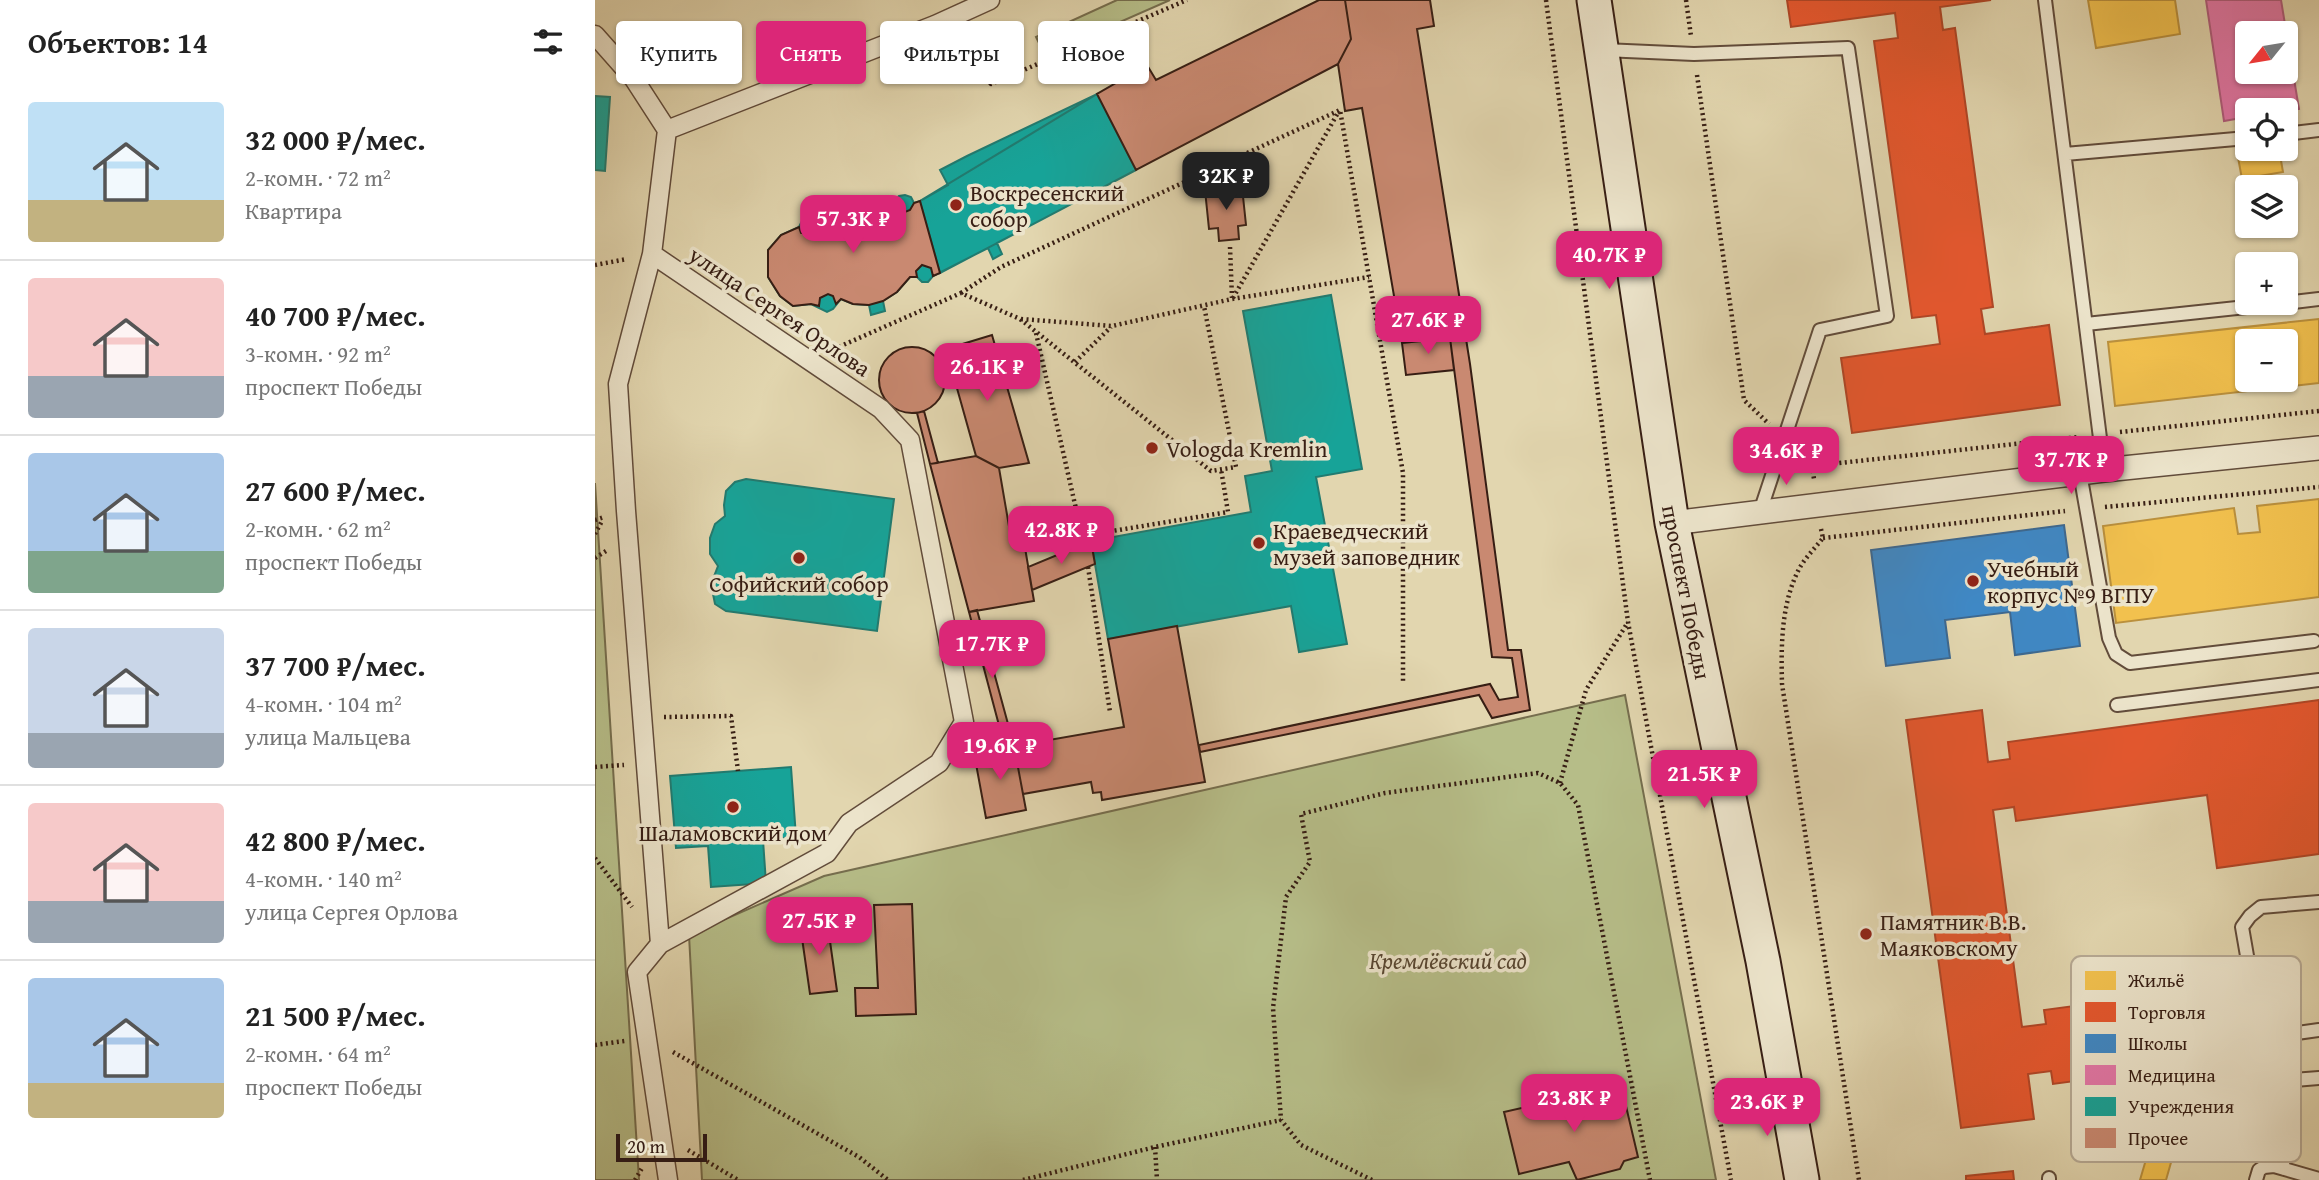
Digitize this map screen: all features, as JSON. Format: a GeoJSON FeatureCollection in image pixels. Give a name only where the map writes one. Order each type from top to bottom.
{"type":"FeatureCollection","features":[{"type":"Feature","properties":{"kind":"main road","name":"проспект Победы"},"geometry":{"type":"LineString","coordinates":[[1594,0],[1672,523],[1763,961],[1802,1180]]}},
{"type":"Feature","properties":{"kind":"street"},"geometry":{"type":"LineString","coordinates":[[944,21],[990,0]]}},
{"type":"Feature","properties":{"kind":"street"},"geometry":{"type":"LineString","coordinates":[[595,35],[634,79],[667,130],[880,47]]}},
{"type":"Feature","properties":{"kind":"street","name":"улица Сергея Орлова"},"geometry":{"type":"LineString","coordinates":[[660,944],[625,511],[618,384],[652,254],[667,130]]}},
{"type":"Feature","properties":{"kind":"street","name":"улица Сергея Орлова"},"geometry":{"type":"LineString","coordinates":[[652,254],[881,409],[910,440],[964,722],[939,763],[849,823],[827,853],[660,944],[637,972],[668,1180]]}},
{"type":"Feature","properties":{"kind":"street"},"geometry":{"type":"LineString","coordinates":[[1672,523],[2104,470],[2319,448]]}},
{"type":"Feature","properties":{"kind":"lane"},"geometry":{"type":"LineString","coordinates":[[2045,0],[2104,470]]}},
{"type":"Feature","properties":{"kind":"lane"},"geometry":{"type":"LineString","coordinates":[[1600,50],[1694,54],[1848,48],[1887,316],[1820,330],[1760,512]]}},
{"type":"Feature","properties":{"kind":"lane"},"geometry":{"type":"LineString","coordinates":[[2298,132],[2319,130]]}},
{"type":"Feature","properties":{"kind":"lane"},"geometry":{"type":"LineString","coordinates":[[2064,154],[2235,139]]}},
{"type":"Feature","properties":{"kind":"lane"},"geometry":{"type":"LineString","coordinates":[[2298,301],[2319,299]]}},
{"type":"Feature","properties":{"kind":"lane"},"geometry":{"type":"LineString","coordinates":[[2086,324],[2235,308]]}},
{"type":"Feature","properties":{"kind":"lane"},"geometry":{"type":"LineString","coordinates":[[2080,473],[2109,638],[2116,654],[2130,663],[2314,640]]}},
{"type":"Feature","properties":{"kind":"lane"},"geometry":{"type":"LineString","coordinates":[[2117,705],[2319,680]]}},
{"type":"Feature","properties":{"kind":"lane"},"geometry":{"type":"LineString","coordinates":[[2247,956],[2242,927],[2261,907],[2319,902]]}},
{"type":"Feature","properties":{"kind":"lane"},"geometry":{"type":"LineString","coordinates":[[2301,1032],[2319,1030]]}},
{"type":"Feature","properties":{"kind":"lane"},"geometry":{"type":"LineString","coordinates":[[2301,1079],[2319,1078]]}},
{"type":"Feature","properties":{"kind":"lane"},"geometry":{"type":"LineString","coordinates":[[2283,1162],[2284,1169]]}},
{"type":"Feature","properties":{"kind":"lane"},"geometry":{"type":"LineString","coordinates":[[2256,1180],[2259,1170],[2264,1167],[2284,1169],[2319,1179]]}},
{"type":"Feature","properties":{"kind":"path"},"geometry":{"type":"LineString","coordinates":[[1024,70],[1187,0]]}},
{"type":"Feature","properties":{"kind":"path"},"geometry":{"type":"LineString","coordinates":[[1546,0],[1628,622],[1731,1180]]}},
{"type":"Feature","properties":{"kind":"path"},"geometry":{"type":"LineString","coordinates":[[1686,0],[1744,400],[1812,466],[1823,538],[1799,569],[1787,605],[1781,645],[1782,684],[1859,1180]]}},
{"type":"Feature","properties":{"kind":"path"},"geometry":{"type":"LineString","coordinates":[[1340,110],[1403,473],[1403,684]]}},
{"type":"Feature","properties":{"kind":"path"},"geometry":{"type":"LineString","coordinates":[[808,360],[935,306],[1001,267],[1340,110]]}},
{"type":"Feature","properties":{"kind":"path"},"geometry":{"type":"LineString","coordinates":[[1233,299],[1340,110]]}},
{"type":"Feature","properties":{"kind":"path"},"geometry":{"type":"LineString","coordinates":[[1230,247],[1233,299]]}},
{"type":"Feature","properties":{"kind":"path"},"geometry":{"type":"LineString","coordinates":[[1020,319],[1112,326],[1233,299],[1369,277]]}},
{"type":"Feature","properties":{"kind":"path"},"geometry":{"type":"LineString","coordinates":[[961,293],[1020,319],[1211,471],[1236,467],[1204,306]]}},
{"type":"Feature","properties":{"kind":"path"},"geometry":{"type":"LineString","coordinates":[[1075,362],[1112,326]]}},
{"type":"Feature","properties":{"kind":"path"},"geometry":{"type":"LineString","coordinates":[[1036,332],[1084,544]]}},
{"type":"Feature","properties":{"kind":"path"},"geometry":{"type":"LineString","coordinates":[[1812,466],[2319,411]]}},
{"type":"Feature","properties":{"kind":"path"},"geometry":{"type":"LineString","coordinates":[[1082,536],[1228,512],[1221,469]]}},
{"type":"Feature","properties":{"kind":"path"},"geometry":{"type":"LineString","coordinates":[[595,534],[604,517]]}},
{"type":"Feature","properties":{"kind":"path"},"geometry":{"type":"LineString","coordinates":[[1088,567],[1110,712]]}},
{"type":"Feature","properties":{"kind":"path"},"geometry":{"type":"LineString","coordinates":[[1560,783],[1586,690],[1628,622]]}},
{"type":"Feature","properties":{"kind":"path"},"geometry":{"type":"LineString","coordinates":[[642,718],[731,716],[738,771]]}},
{"type":"Feature","properties":{"kind":"path"},"geometry":{"type":"LineString","coordinates":[[1372,1180],[1301,1145],[1281,1120],[1273,1008],[1286,897],[1310,862],[1301,814],[1385,793],[1538,773],[1560,783],[1578,805],[1650,1180]]}},
{"type":"Feature","properties":{"kind":"path"},"geometry":{"type":"LineString","coordinates":[[595,858],[660,944]]}},
{"type":"Feature","properties":{"kind":"path"},"geometry":{"type":"LineString","coordinates":[[595,1045],[648,1039],[859,1157],[888,1180]]}},
{"type":"Feature","properties":{"kind":"path"},"geometry":{"type":"LineString","coordinates":[[1023,1180],[1155,1147],[1281,1120]]}},
{"type":"Feature","properties":{"kind":"path"},"geometry":{"type":"LineString","coordinates":[[1155,1147],[1157,1180]]}},
{"type":"Feature","properties":{"kind":"green space"},"geometry":{"type":"Polygon","coordinates":[[[1117,0],[1170,0],[1122,21],[1071,21],[1117,0]]]}},
{"type":"Feature","properties":{"kind":"green space"},"geometry":{"type":"Polygon","coordinates":[[[595,483],[639,1180],[595,1180],[595,483]]]}},
{"type":"Feature","properties":{"kind":"green space","name":"Кремлёвский сад"},"geometry":{"type":"Polygon","coordinates":[[[1625,695],[1716,1180],[702,1180],[689,935],[824,876],[1625,695]]]}},
{"type":"Feature","properties":{"kind":"building: Жильё"},"geometry":{"type":"Polygon","coordinates":[[[2088,0],[2175,0],[2180,34],[2096,48],[2088,0]]]}},
{"type":"Feature","properties":{"kind":"building: Жильё"},"geometry":{"type":"Polygon","coordinates":[[[2239,161],[2281,161],[2283,172],[2241,175],[2239,161]]]}},
{"type":"Feature","properties":{"kind":"building: Жильё"},"geometry":{"type":"Polygon","coordinates":[[[2319,319],[2319,383],[2298,385],[2298,329],[2235,329],[2235,392],[2239,392],[2115,406],[2108,342],[2319,319]]]}},
{"type":"Feature","properties":{"kind":"building: Жильё"},"geometry":{"type":"Polygon","coordinates":[[[2319,499],[2319,597],[2116,623],[2103,526],[2234,508],[2238,534],[2260,532],[2257,506],[2319,499]]]}},
{"type":"Feature","properties":{"kind":"building: Жильё"},"geometry":{"type":"Polygon","coordinates":[[[2145,1162],[2171,1162],[2166,1180],[2140,1180],[2145,1162]]]}},
{"type":"Feature","properties":{"kind":"building: Торговля"},"geometry":{"type":"Polygon","coordinates":[[[1787,0],[1991,0],[1940,7],[1943,30],[1955,28],[1993,307],[1981,309],[1985,334],[2049,325],[2060,405],[1852,433],[1841,358],[1940,344],[1936,315],[1912,318],[1874,41],[1898,38],[1895,13],[1791,27],[1787,0]]]}},
{"type":"Feature","properties":{"kind":"building: Торговля"},"geometry":{"type":"Polygon","coordinates":[[[2319,700],[2319,854],[2217,868],[2207,795],[2016,821],[2014,807],[1993,810],[2022,1027],[2046,1024],[2044,1010],[2071,1006],[2071,1082],[2053,1084],[2051,1071],[2028,1074],[2034,1119],[1961,1128],[1906,720],[1982,710],[1988,762],[2010,759],[2008,742],[2319,700]]]}},
{"type":"Feature","properties":{"kind":"building: Торговля"},"geometry":{"type":"Polygon","coordinates":[[[2013,1171],[2014,1180],[1966,1180],[1966,1176],[2013,1171]]]}},
{"type":"Feature","properties":{"kind":"building: Школы","name":"Учебный корпус №9 ВГПУ"},"geometry":{"type":"Polygon","coordinates":[[[2064,525],[2080,646],[2015,655],[2010,612],[1945,620],[1950,658],[1886,666],[1871,550],[2064,525]]]}},
{"type":"Feature","properties":{"kind":"building: Медицина"},"geometry":{"type":"Polygon","coordinates":[[[2206,0],[2281,0],[2284,21],[2235,21],[2235,84],[2295,84],[2297,98],[2235,98],[2235,119],[2224,121],[2206,0]]]}},
{"type":"Feature","properties":{"kind":"building: Учреждения","name":"Воскресенский собор"},"geometry":{"type":"Polygon","coordinates":[[[1097,94],[1136,170],[997,243],[1002,254],[993,259],[988,248],[933,276],[928,282],[910,277],[897,292],[883,301],[885,311],[871,315],[869,305],[853,304],[841,299],[827,312],[811,304],[793,306],[780,296],[768,277],[768,250],[781,235],[799,227],[803,219],[820,221],[841,206],[857,201],[878,200],[889,204],[905,195],[911,197],[914,203],[920,201],[948,185],[940,170],[1097,94]]]}},
{"type":"Feature","properties":{"kind":"building: Учреждения"},"geometry":{"type":"Polygon","coordinates":[[[1097,94],[1136,170],[940,273],[920,201],[1097,94]]]}},
{"type":"Feature","properties":{"kind":"building: Учреждения"},"geometry":{"type":"Polygon","coordinates":[[[595,96],[610,97],[605,171],[595,170],[595,96]]]}},
{"type":"Feature","properties":{"kind":"building: Учреждения"},"geometry":{"type":"Polygon","coordinates":[[[1331,295],[1362,469],[1316,477],[1347,644],[1299,652],[1291,606],[1108,639],[1091,541],[1251,512],[1245,476],[1272,471],[1243,311],[1331,295]]]}},
{"type":"Feature","properties":{"kind":"building: Учреждения","name":"Софийский собор"},"geometry":{"type":"Polygon","coordinates":[[[746,479],[894,499],[877,631],[726,611],[715,604],[711,584],[718,566],[710,554],[710,538],[715,524],[725,516],[726,491],[735,482],[746,479]]]}},
{"type":"Feature","properties":{"kind":"building: Учреждения","name":"Шаламовский дом"},"geometry":{"type":"Polygon","coordinates":[[[791,767],[796,837],[763,840],[766,883],[711,887],[708,846],[676,848],[670,776],[791,767]]]}},
{"type":"Feature","properties":{"kind":"building: Прочее"},"geometry":{"type":"Polygon","coordinates":[[[1319,0],[1430,0],[1434,26],[1417,29],[1470,364],[1508,650],[1521,650],[1530,710],[1492,718],[1479,695],[1200,752],[1199,745],[1490,684],[1499,700],[1518,697],[1512,658],[1492,657],[1450,338],[1402,343],[1362,108],[1345,111],[1338,64],[1136,170],[1097,94],[1114,84],[1149,84],[1149,68],[1156,80],[1319,0]]]}},
{"type":"Feature","properties":{"kind":"building: Прочее"},"geometry":{"type":"Polygon","coordinates":[[[1319,0],[1345,0],[1351,39],[1338,64],[1136,170],[1097,94],[1114,84],[1149,84],[1149,68],[1156,80],[1319,0]]]}},
{"type":"Feature","properties":{"kind":"building: Прочее"},"geometry":{"type":"Polygon","coordinates":[[[1242,187],[1246,225],[1238,226],[1239,239],[1219,241],[1218,228],[1209,229],[1205,190],[1242,187]]]}},
{"type":"Feature","properties":{"kind":"building: Прочее"},"geometry":{"type":"Polygon","coordinates":[[[878,200],[889,204],[896,201],[896,207],[905,212],[920,201],[940,273],[933,276],[931,268],[922,265],[916,271],[917,277],[910,277],[897,292],[883,301],[869,305],[853,304],[841,299],[836,304],[833,296],[828,294],[820,298],[819,306],[793,306],[780,296],[768,277],[768,250],[781,235],[799,227],[801,233],[811,235],[816,229],[814,220],[820,221],[841,206],[857,201],[878,200]]]}},
{"type":"Feature","properties":{"kind":"building: Прочее"},"geometry":{"type":"Polygon","coordinates":[[[992,335],[1029,463],[999,468],[976,456],[946,349],[992,335]]]}},
{"type":"Feature","properties":{"kind":"building: Прочее"},"geometry":{"type":"Polygon","coordinates":[[[1450,338],[1454,370],[1406,375],[1402,343],[1450,338]]]}},
{"type":"Feature","properties":{"kind":"building: Прочее"},"geometry":{"type":"Polygon","coordinates":[[[912,347],[925,349],[935,357],[943,367],[943,393],[935,403],[925,411],[912,413],[899,411],[889,403],[881,393],[879,380],[881,367],[889,357],[899,349],[912,347]]]}},
{"type":"Feature","properties":{"kind":"building: Прочее"},"geometry":{"type":"Polygon","coordinates":[[[924,411],[938,463],[930,464],[917,413],[924,411]]]}},
{"type":"Feature","properties":{"kind":"building: Прочее"},"geometry":{"type":"Polygon","coordinates":[[[976,456],[999,468],[1010,532],[1022,530],[1034,601],[969,612],[930,464],[976,456]]]}},
{"type":"Feature","properties":{"kind":"building: Прочее"},"geometry":{"type":"Polygon","coordinates":[[[1091,541],[1095,564],[1032,590],[1028,567],[1091,541]]]}},
{"type":"Feature","properties":{"kind":"building: Прочее"},"geometry":{"type":"Polygon","coordinates":[[[977,610],[1014,746],[1005,748],[969,612],[977,610]]]}},
{"type":"Feature","properties":{"kind":"building: Прочее"},"geometry":{"type":"Polygon","coordinates":[[[1177,626],[1205,782],[1102,800],[1101,792],[1093,793],[1091,782],[1023,794],[1014,746],[1124,727],[1108,639],[1177,626]]]}},
{"type":"Feature","properties":{"kind":"building: Прочее"},"geometry":{"type":"Polygon","coordinates":[[[1014,746],[1026,810],[986,818],[974,753],[1014,746]]]}},
{"type":"Feature","properties":{"kind":"building: Прочее"},"geometry":{"type":"Polygon","coordinates":[[[912,904],[916,1014],[856,1016],[855,988],[878,988],[874,905],[912,904]]]}},
{"type":"Feature","properties":{"kind":"building: Прочее"},"geometry":{"type":"Polygon","coordinates":[[[827,920],[837,991],[810,994],[800,924],[827,920]]]}},
{"type":"Feature","properties":{"kind":"building: Прочее"},"geometry":{"type":"Polygon","coordinates":[[[1621,1085],[1638,1157],[1624,1161],[1620,1169],[1577,1180],[1569,1162],[1519,1174],[1504,1112],[1621,1085]]]}},
{"type":"Feature","properties":{"kind":"place","name":"Воскресенский собор"},"geometry":{"type":"Point","coordinates":[956,205]}},
{"type":"Feature","properties":{"kind":"place","name":"Vologda Kremlin"},"geometry":{"type":"Point","coordinates":[1152,448]}},
{"type":"Feature","properties":{"kind":"place","name":"Краеведческий музей заповедник"},"geometry":{"type":"Point","coordinates":[1259,543]}},
{"type":"Feature","properties":{"kind":"place","name":"Софийский собор"},"geometry":{"type":"Point","coordinates":[799,558]}},
{"type":"Feature","properties":{"kind":"place","name":"Учебный корпус №9 ВГПУ"},"geometry":{"type":"Point","coordinates":[1973,581]}},
{"type":"Feature","properties":{"kind":"place","name":"Шаламовский дом"},"geometry":{"type":"Point","coordinates":[733,807]}},
{"type":"Feature","properties":{"kind":"place","name":"Памятник В.В. Маяковскому"},"geometry":{"type":"Point","coordinates":[1866,934]}}]}
